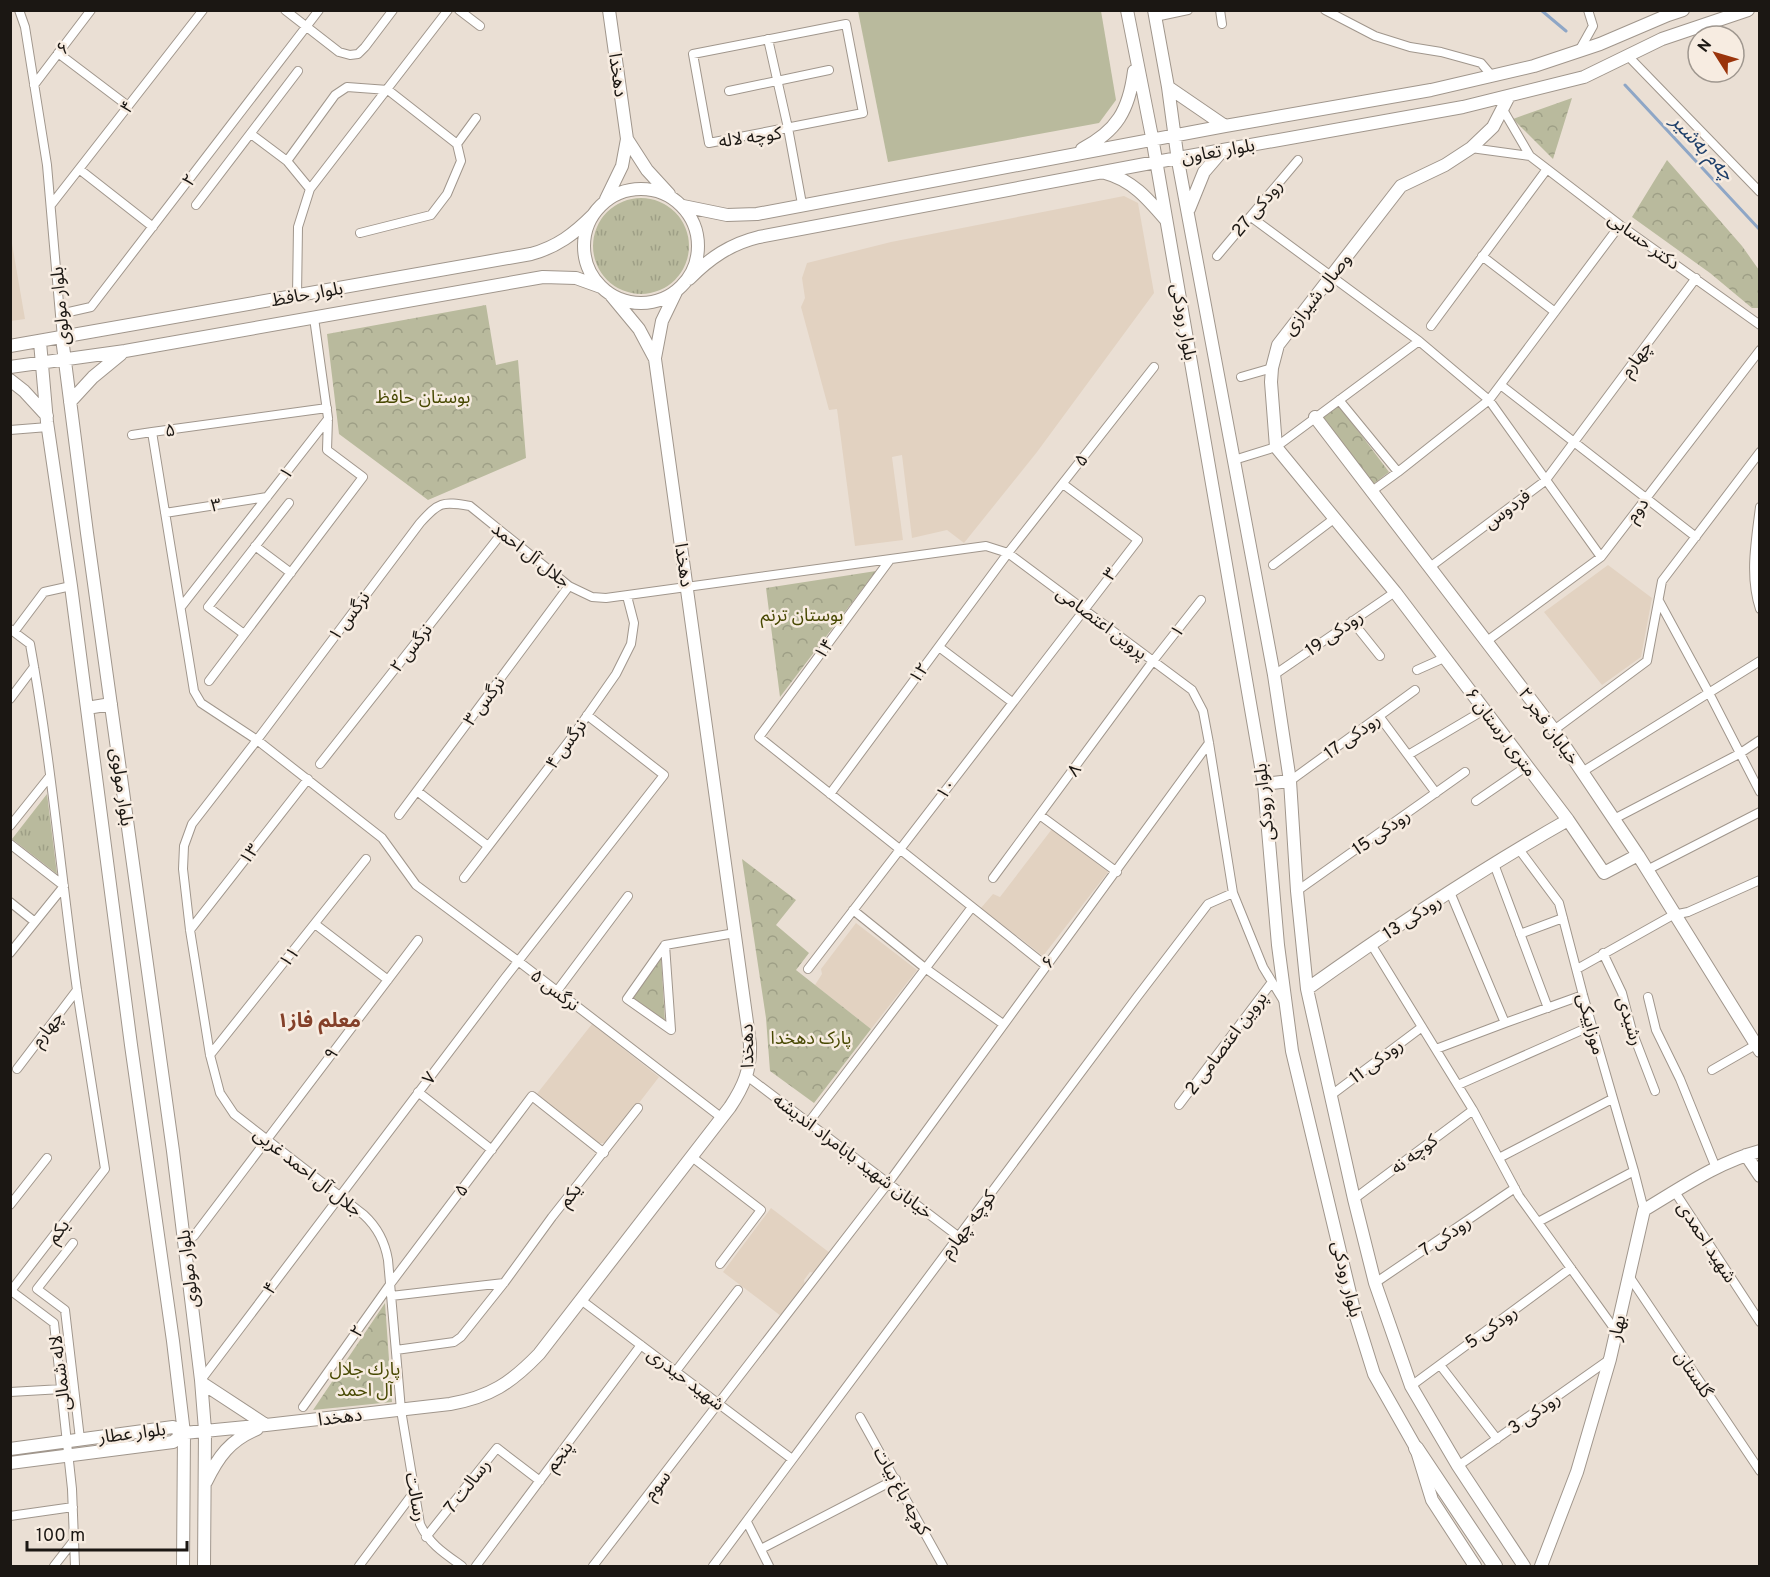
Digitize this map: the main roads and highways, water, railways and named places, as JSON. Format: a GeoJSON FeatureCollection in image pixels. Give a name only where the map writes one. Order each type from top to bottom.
{"type":"FeatureCollection","features":[{"type":"Feature","properties":{"kind":"main road"},"geometry":{"type":"LineString","coordinates":[[1416,1448],[1495,1566]]}},
{"type":"Feature","properties":{"kind":"waterway","name":"چەم بەشیر"},"geometry":{"type":"LineString","coordinates":[[1403,10],[1422,10]]}},
{"type":"Feature","properties":{"kind":"waterway","name":"چەم بەشیر"},"geometry":{"type":"LineString","coordinates":[[1541,10],[1566,31]]}},
{"type":"Feature","properties":{"kind":"waterway","name":"چەم بەشیر"},"geometry":{"type":"LineString","coordinates":[[1625,85],[1760,230]]}},
{"type":"Feature","properties":{"kind":"district","name":"معلم فاز۱"},"geometry":{"type":"Point","coordinates":[319,1020]}},
{"type":"Feature","properties":{"kind":"park label","name":"بوستان حافظ"},"geometry":{"type":"Point","coordinates":[423,397]}},
{"type":"Feature","properties":{"kind":"park label","name":"بوستان ترنم"},"geometry":{"type":"Point","coordinates":[802,615]}},
{"type":"Feature","properties":{"kind":"park label","name":"پارک دهخدا"},"geometry":{"type":"Point","coordinates":[811,1038]}},
{"type":"Feature","properties":{"kind":"park label","name":"پارك جلال آل احمد"},"geometry":{"type":"Point","coordinates":[365,1379]}}]}
